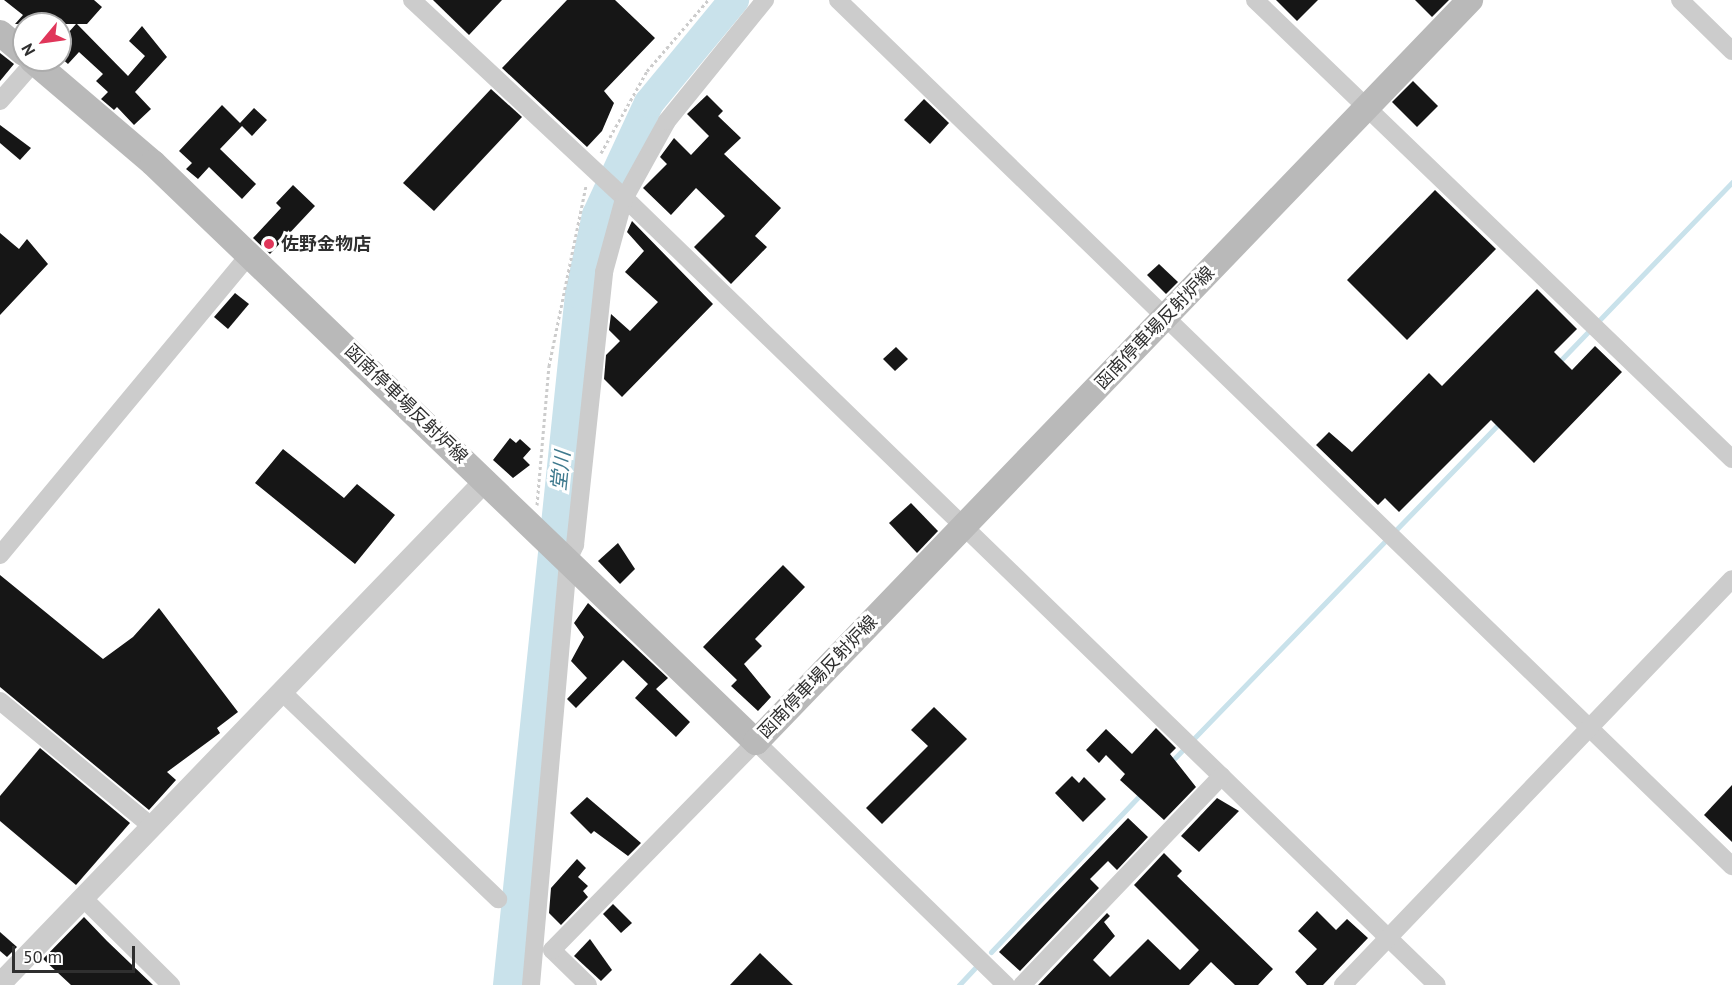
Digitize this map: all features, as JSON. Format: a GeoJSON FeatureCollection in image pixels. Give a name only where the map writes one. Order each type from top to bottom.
{"type":"FeatureCollection","features":[{"type":"Feature","properties":{"kind":"main road","name":"函南停車場反射炉線"},"geometry":{"type":"LineString","coordinates":[[46,72],[153,163],[486,480],[756,742],[1470,0]]}},
{"type":"Feature","properties":{"kind":"main road","name":"函南停車場反射炉線"},"geometry":{"type":"LineString","coordinates":[[0,33],[12,43]]}},
{"type":"Feature","properties":{"kind":"street"},"geometry":{"type":"LineString","coordinates":[[412,0],[965,525],[1437,985]]}},
{"type":"Feature","properties":{"kind":"street"},"geometry":{"type":"LineString","coordinates":[[531,985],[543,947],[568,560],[575,545],[598,311],[622,197],[679,102],[765,0]]}},
{"type":"Feature","properties":{"kind":"street"},"geometry":{"type":"LineString","coordinates":[[838,0],[1732,866]]}},
{"type":"Feature","properties":{"kind":"street"},"geometry":{"type":"LineString","coordinates":[[1255,0],[1732,459]]}},
{"type":"Feature","properties":{"kind":"street"},"geometry":{"type":"LineString","coordinates":[[1680,0],[1732,51]]}},
{"type":"Feature","properties":{"kind":"street"},"geometry":{"type":"LineString","coordinates":[[0,101],[20,72]]}},
{"type":"Feature","properties":{"kind":"street"},"geometry":{"type":"LineString","coordinates":[[0,555],[249,255]]}},
{"type":"Feature","properties":{"kind":"street"},"geometry":{"type":"LineString","coordinates":[[0,984],[486,480]]}},
{"type":"Feature","properties":{"kind":"street"},"geometry":{"type":"LineString","coordinates":[[1343,985],[1732,579]]}},
{"type":"Feature","properties":{"kind":"street"},"geometry":{"type":"LineString","coordinates":[[281,691],[498,899]]}},
{"type":"Feature","properties":{"kind":"street"},"geometry":{"type":"LineString","coordinates":[[0,701],[151,826]]}},
{"type":"Feature","properties":{"kind":"street"},"geometry":{"type":"LineString","coordinates":[[543,947],[756,742],[1006,985]]}},
{"type":"Feature","properties":{"kind":"street"},"geometry":{"type":"LineString","coordinates":[[1022,985],[1222,776]]}},
{"type":"Feature","properties":{"kind":"street"},"geometry":{"type":"LineString","coordinates":[[83,898],[171,985]]}},
{"type":"Feature","properties":{"kind":"street"},"geometry":{"type":"LineString","coordinates":[[543,947],[588,985]]}},
{"type":"Feature","properties":{"kind":"path"},"geometry":{"type":"LineString","coordinates":[[536,529],[549,366],[576,220],[593,172],[647,71],[708,0]]}},
{"type":"Feature","properties":{"kind":"building"},"geometry":{"type":"Polygon","coordinates":[[[4,0],[94,0],[102,7],[87,24],[77,24],[128,76],[145,56],[129,41],[142,26],[167,57],[135,92],[151,109],[134,125],[117,107],[114,110],[101,99],[108,92],[96,81],[103,74],[79,52],[72,60],[72,28],[76,24],[72,24],[72,12],[19,12],[4,0]]]}},
{"type":"Feature","properties":{"kind":"building"},"geometry":{"type":"Polygon","coordinates":[[[433,0],[502,0],[469,35],[433,0]]]}},
{"type":"Feature","properties":{"kind":"building"},"geometry":{"type":"Polygon","coordinates":[[[567,0],[615,0],[655,38],[604,91],[614,103],[602,131],[587,147],[502,68],[567,0]]]}},
{"type":"Feature","properties":{"kind":"building"},"geometry":{"type":"Polygon","coordinates":[[[1276,0],[1318,0],[1297,21],[1276,0]]]}},
{"type":"Feature","properties":{"kind":"building"},"geometry":{"type":"Polygon","coordinates":[[[1415,0],[1449,0],[1432,17],[1415,0]]]}},
{"type":"Feature","properties":{"kind":"building"},"geometry":{"type":"Polygon","coordinates":[[[0,53],[12,62],[12,66],[0,81],[0,53]]]}},
{"type":"Feature","properties":{"kind":"building"},"geometry":{"type":"Polygon","coordinates":[[[1413,81],[1438,106],[1417,127],[1392,102],[1413,81]]]}},
{"type":"Feature","properties":{"kind":"building"},"geometry":{"type":"Polygon","coordinates":[[[491,89],[522,117],[434,211],[403,183],[491,89]]]}},
{"type":"Feature","properties":{"kind":"building"},"geometry":{"type":"Polygon","coordinates":[[[707,95],[723,111],[718,116],[741,138],[724,154],[781,208],[755,236],[767,247],[731,284],[694,247],[725,216],[696,188],[671,215],[643,188],[667,164],[660,157],[674,138],[691,155],[709,136],[687,114],[707,95]]]}},
{"type":"Feature","properties":{"kind":"building"},"geometry":{"type":"Polygon","coordinates":[[[924,99],[949,123],[930,144],[904,120],[924,99]]]}},
{"type":"Feature","properties":{"kind":"building"},"geometry":{"type":"Polygon","coordinates":[[[222,105],[240,123],[254,108],[267,120],[252,136],[242,126],[220,149],[256,184],[242,199],[209,167],[198,179],[186,169],[192,163],[179,151],[222,105]]]}},
{"type":"Feature","properties":{"kind":"building"},"geometry":{"type":"Polygon","coordinates":[[[0,125],[31,148],[20,160],[0,143],[0,125]]]}},
{"type":"Feature","properties":{"kind":"building"},"geometry":{"type":"Polygon","coordinates":[[[293,185],[315,206],[270,254],[253,238],[281,208],[276,203],[293,185]]]}},
{"type":"Feature","properties":{"kind":"building"},"geometry":{"type":"Polygon","coordinates":[[[1435,190],[1496,249],[1407,340],[1347,280],[1435,190]]]}},
{"type":"Feature","properties":{"kind":"building"},"geometry":{"type":"Polygon","coordinates":[[[632,221],[713,304],[622,397],[604,379],[606,355],[620,341],[609,330],[611,314],[630,331],[658,302],[625,272],[644,251],[627,232],[632,221]]]}},
{"type":"Feature","properties":{"kind":"building"},"geometry":{"type":"Polygon","coordinates":[[[0,233],[19,249],[27,239],[48,264],[0,315],[0,233]]]}},
{"type":"Feature","properties":{"kind":"building"},"geometry":{"type":"Polygon","coordinates":[[[1159,264],[1178,282],[1166,294],[1147,275],[1159,264]]]}},
{"type":"Feature","properties":{"kind":"building"},"geometry":{"type":"Polygon","coordinates":[[[1537,289],[1577,329],[1554,352],[1572,370],[1595,346],[1622,372],[1534,463],[1491,420],[1399,512],[1385,498],[1378,505],[1316,445],[1329,432],[1352,452],[1429,373],[1442,386],[1537,289]]]}},
{"type":"Feature","properties":{"kind":"building"},"geometry":{"type":"Polygon","coordinates":[[[235,293],[249,304],[228,329],[214,317],[235,293]]]}},
{"type":"Feature","properties":{"kind":"building"},"geometry":{"type":"Polygon","coordinates":[[[896,347],[908,359],[895,371],[883,359],[896,347]]]}},
{"type":"Feature","properties":{"kind":"building"},"geometry":{"type":"Polygon","coordinates":[[[510,438],[516,443],[520,439],[531,449],[523,458],[530,465],[513,478],[493,460],[510,438]]]}},
{"type":"Feature","properties":{"kind":"building"},"geometry":{"type":"Polygon","coordinates":[[[283,449],[344,498],[357,484],[395,515],[355,564],[255,483],[283,449]]]}},
{"type":"Feature","properties":{"kind":"building"},"geometry":{"type":"Polygon","coordinates":[[[911,503],[938,531],[917,553],[889,523],[911,503]]]}},
{"type":"Feature","properties":{"kind":"building"},"geometry":{"type":"Polygon","coordinates":[[[618,543],[635,569],[620,584],[598,561],[618,543]]]}},
{"type":"Feature","properties":{"kind":"building"},"geometry":{"type":"Polygon","coordinates":[[[783,565],[805,587],[755,639],[762,646],[744,664],[771,697],[758,711],[731,686],[737,680],[703,647],[783,565]]]}},
{"type":"Feature","properties":{"kind":"building"},"geometry":{"type":"Polygon","coordinates":[[[0,575],[103,659],[133,637],[159,608],[238,712],[217,728],[220,733],[167,772],[176,780],[149,810],[0,687],[0,575]]]}},
{"type":"Feature","properties":{"kind":"building"},"geometry":{"type":"Polygon","coordinates":[[[588,603],[668,678],[656,689],[690,722],[676,737],[635,698],[648,684],[623,660],[576,708],[567,699],[587,678],[571,661],[584,637],[574,623],[588,603]]]}},
{"type":"Feature","properties":{"kind":"building"},"geometry":{"type":"Polygon","coordinates":[[[934,707],[967,739],[882,824],[866,808],[928,746],[911,730],[934,707]]]}},
{"type":"Feature","properties":{"kind":"building"},"geometry":{"type":"Polygon","coordinates":[[[1156,728],[1176,748],[1170,754],[1196,787],[1164,820],[1120,780],[1125,774],[1106,755],[1099,763],[1086,750],[1106,729],[1132,754],[1156,728]]]}},
{"type":"Feature","properties":{"kind":"building"},"geometry":{"type":"Polygon","coordinates":[[[40,748],[130,823],[76,885],[0,821],[0,796],[40,748]]]}},
{"type":"Feature","properties":{"kind":"building"},"geometry":{"type":"Polygon","coordinates":[[[1072,776],[1079,783],[1084,777],[1106,799],[1083,822],[1055,793],[1072,776]]]}},
{"type":"Feature","properties":{"kind":"building"},"geometry":{"type":"Polygon","coordinates":[[[1732,785],[1732,842],[1704,815],[1732,785]]]}},
{"type":"Feature","properties":{"kind":"building"},"geometry":{"type":"Polygon","coordinates":[[[587,797],[641,843],[628,856],[594,831],[591,834],[570,813],[587,797]]]}},
{"type":"Feature","properties":{"kind":"building"},"geometry":{"type":"Polygon","coordinates":[[[1217,798],[1239,811],[1199,852],[1181,836],[1217,798]]]}},
{"type":"Feature","properties":{"kind":"building"},"geometry":{"type":"Polygon","coordinates":[[[1128,818],[1148,837],[1117,870],[1108,861],[1090,879],[1099,888],[1020,971],[999,952],[1128,818]]]}},
{"type":"Feature","properties":{"kind":"building"},"geometry":{"type":"Polygon","coordinates":[[[1164,853],[1182,871],[1177,876],[1273,969],[1258,985],[1235,985],[1211,962],[1189,985],[1038,985],[1107,913],[1110,916],[1104,922],[1115,936],[1093,960],[1110,977],[1148,939],[1180,970],[1199,950],[1134,885],[1164,853]]]}},
{"type":"Feature","properties":{"kind":"building"},"geometry":{"type":"Polygon","coordinates":[[[577,859],[586,868],[578,877],[588,886],[583,891],[588,897],[561,925],[549,913],[551,888],[577,859]]]}},
{"type":"Feature","properties":{"kind":"building"},"geometry":{"type":"Polygon","coordinates":[[[613,904],[632,923],[621,933],[603,914],[613,904]]]}},
{"type":"Feature","properties":{"kind":"building"},"geometry":{"type":"Polygon","coordinates":[[[1317,911],[1336,930],[1347,919],[1368,938],[1323,985],[1307,985],[1295,972],[1317,949],[1298,931],[1317,911]]]}},
{"type":"Feature","properties":{"kind":"building"},"geometry":{"type":"Polygon","coordinates":[[[84,917],[153,985],[71,985],[43,959],[84,917]]]}},
{"type":"Feature","properties":{"kind":"building"},"geometry":{"type":"Polygon","coordinates":[[[0,932],[17,947],[7,957],[0,951],[0,932]]]}},
{"type":"Feature","properties":{"kind":"building"},"geometry":{"type":"Polygon","coordinates":[[[590,939],[612,970],[601,981],[574,956],[590,939]]]}},
{"type":"Feature","properties":{"kind":"building"},"geometry":{"type":"Polygon","coordinates":[[[760,953],[793,985],[730,985],[760,953]]]}},
{"type":"Feature","properties":{"kind":"waterway","name":"堂川"},"geometry":{"type":"LineString","coordinates":[[508,985],[580,294],[597,215],[649,103],[734,0]]}},
{"type":"Feature","properties":{"kind":"waterway"},"geometry":{"type":"LineString","coordinates":[[1558,363],[1732,182]]}},
{"type":"Feature","properties":{"kind":"waterway"},"geometry":{"type":"LineString","coordinates":[[1170,763],[1502,421]]}},
{"type":"Feature","properties":{"kind":"waterway"},"geometry":{"type":"LineString","coordinates":[[991,952],[1143,792]]}},
{"type":"Feature","properties":{"kind":"waterway"},"geometry":{"type":"LineString","coordinates":[[959,985],[977,966]]}},
{"type":"Feature","properties":{"kind":"place","name":"佐野金物店"},"geometry":{"type":"Point","coordinates":[269,244]}}]}
